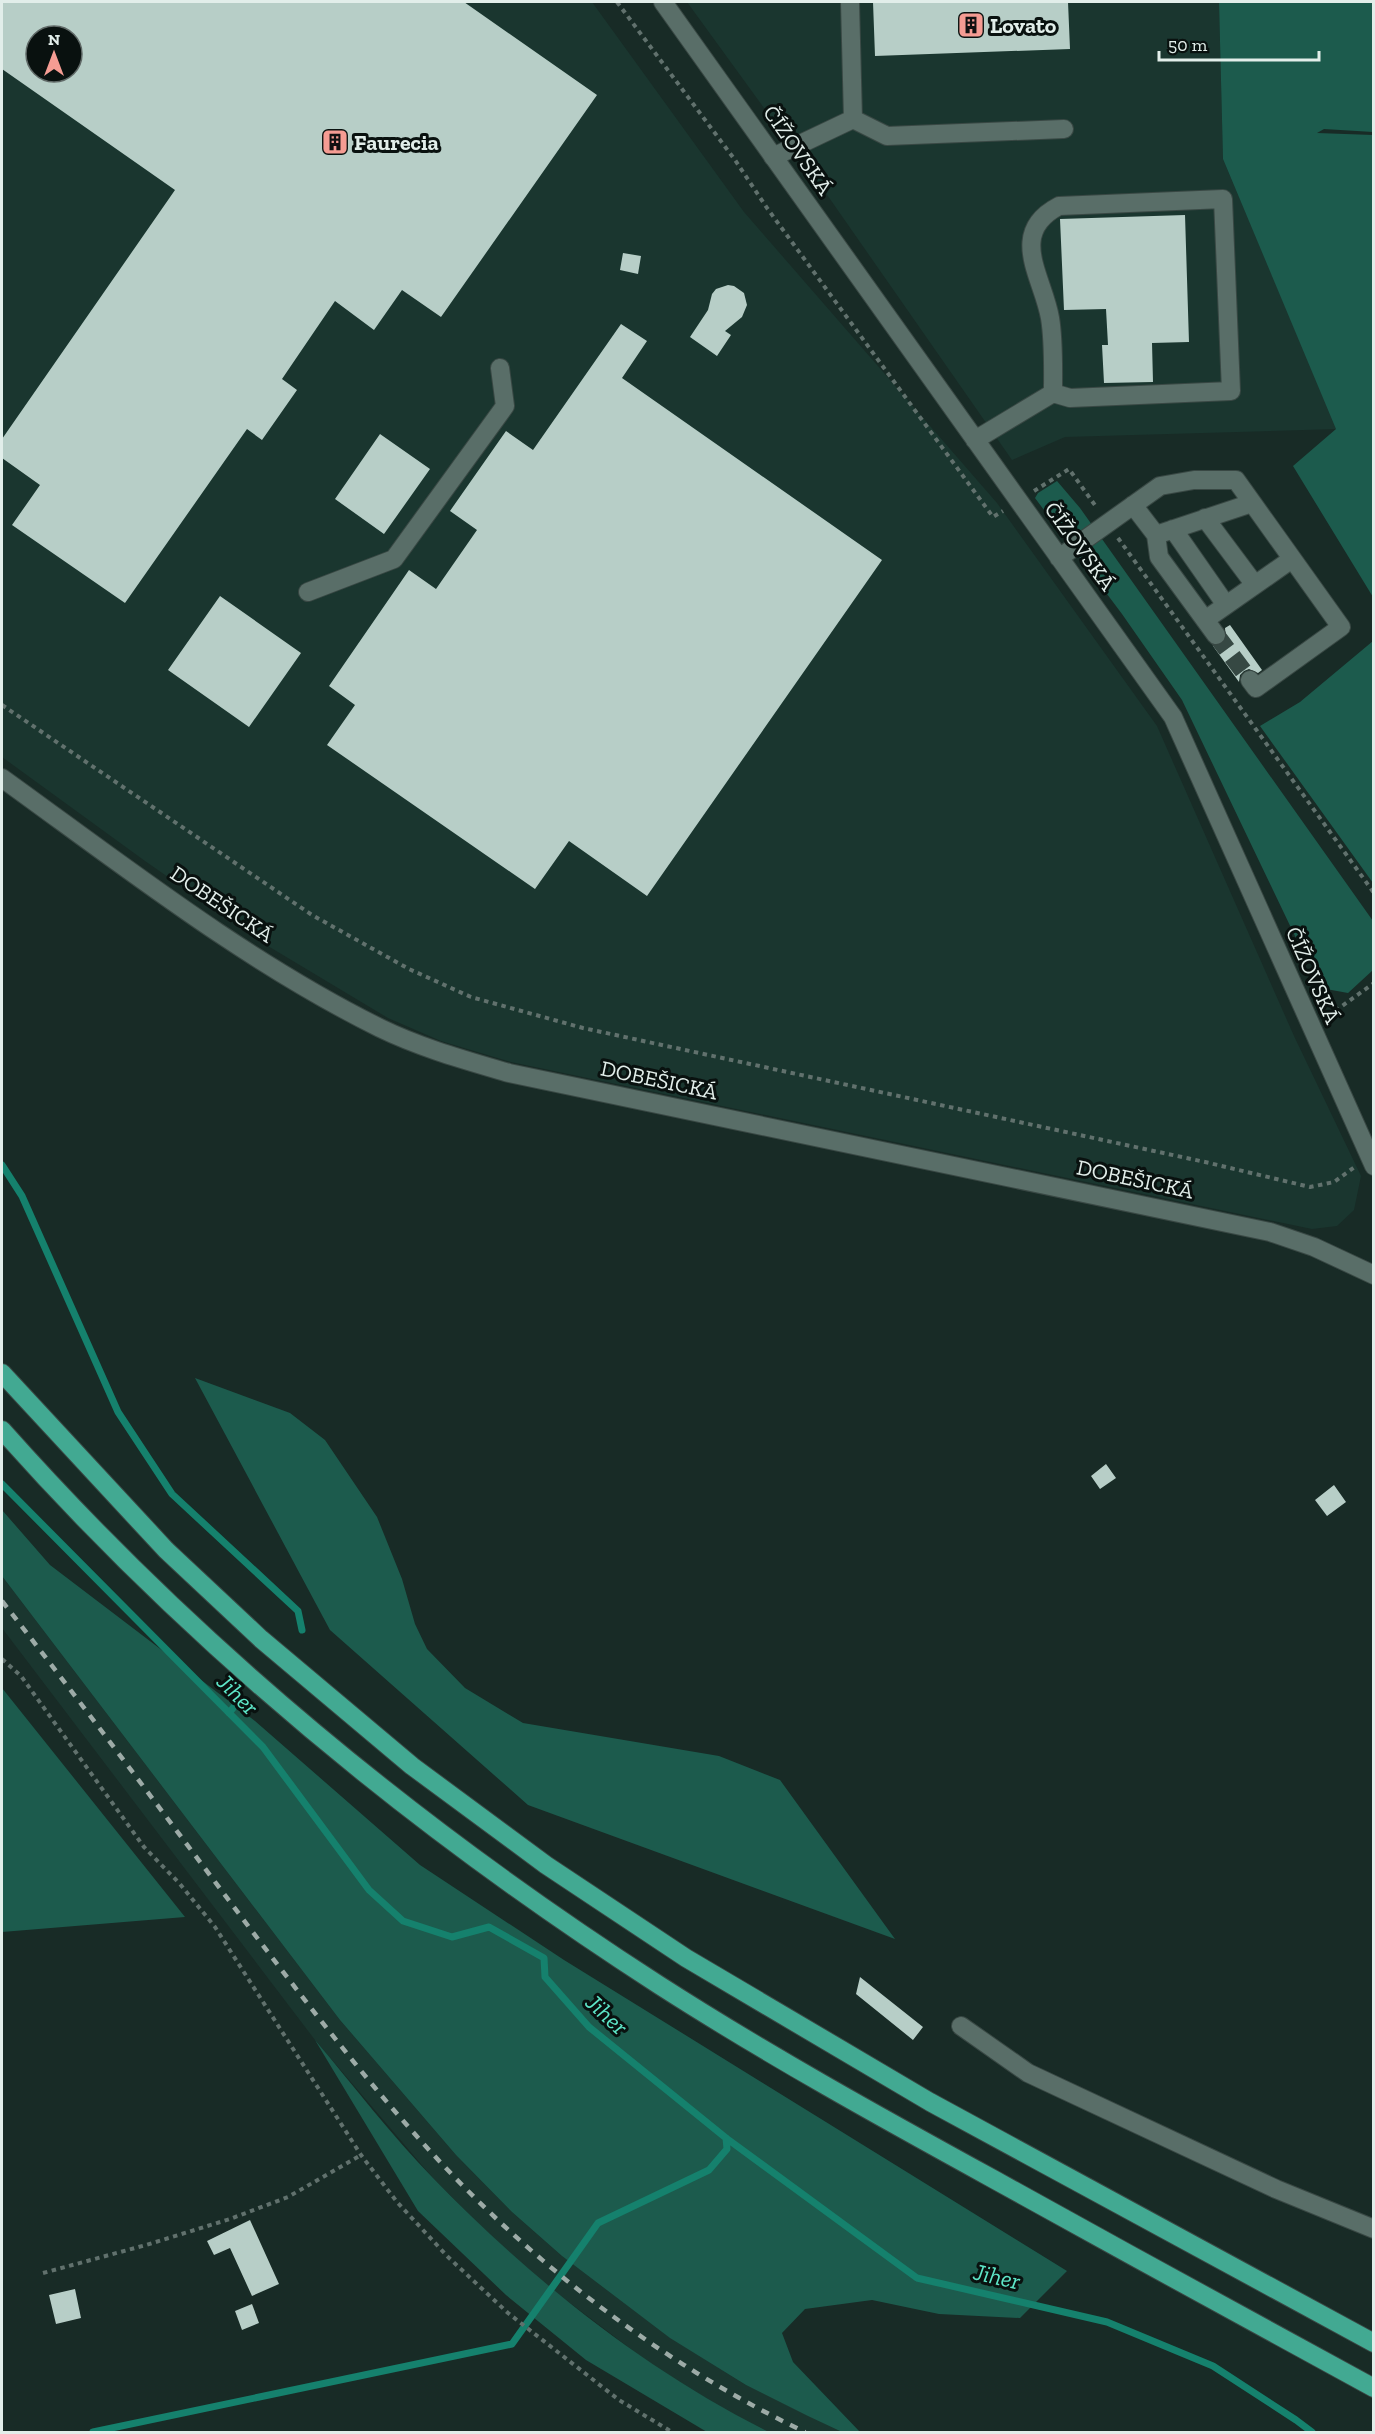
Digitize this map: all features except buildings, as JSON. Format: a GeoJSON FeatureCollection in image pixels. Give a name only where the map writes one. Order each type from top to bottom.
{"type":"FeatureCollection","features":[{"type":"Feature","properties":{"kind":"highway"},"geometry":{"type":"LineString","coordinates":[[2,1373],[166,1550],[261,1639],[412,1766],[546,1865],[686,1958],[930,2102],[1374,2343]]}},
{"type":"Feature","properties":{"kind":"highway"},"geometry":{"type":"LineString","coordinates":[[2,1430],[141,1576],[263,1689],[396,1800],[524,1893],[659,1985],[789,2065],[1374,2388]]}},
{"type":"Feature","properties":{"kind":"street","name":"ČÍŽOVSKÁ"},"geometry":{"type":"LineString","coordinates":[[663,2],[1173,717],[1372,1164]]}},
{"type":"Feature","properties":{"kind":"street"},"geometry":{"type":"LineString","coordinates":[[850,2],[853,119]]}},
{"type":"Feature","properties":{"kind":"street"},"geometry":{"type":"LineString","coordinates":[[773,157],[853,119]]}},
{"type":"Feature","properties":{"kind":"street"},"geometry":{"type":"LineString","coordinates":[[853,119],[887,136],[1064,129]]}},
{"type":"Feature","properties":{"kind":"street"},"geometry":{"type":"LineString","coordinates":[[975,440],[1053,393],[1070,398],[1231,391],[1223,199],[1059,206],[1045,213],[1035,225],[1032,240],[1034,271],[1049,310],[1052,330],[1053,393]]}},
{"type":"Feature","properties":{"kind":"street"},"geometry":{"type":"LineString","coordinates":[[308,592],[394,559],[505,406],[500,368]]}},
{"type":"Feature","properties":{"kind":"street"},"geometry":{"type":"LineString","coordinates":[[1059,558],[1160,486],[1194,480],[1236,480],[1341,627],[1256,688],[1250,680]]}},
{"type":"Feature","properties":{"kind":"street"},"geometry":{"type":"LineString","coordinates":[[1164,532],[1252,503]]}},
{"type":"Feature","properties":{"kind":"street"},"geometry":{"type":"LineString","coordinates":[[1133,505],[1164,532],[1226,605]]}},
{"type":"Feature","properties":{"kind":"street"},"geometry":{"type":"LineString","coordinates":[[1205,518],[1255,585]]}},
{"type":"Feature","properties":{"kind":"street"},"geometry":{"type":"LineString","coordinates":[[1164,532],[1159,557],[1216,635]]}},
{"type":"Feature","properties":{"kind":"street"},"geometry":{"type":"LineString","coordinates":[[1205,620],[1292,559]]}},
{"type":"Feature","properties":{"kind":"street","name":"DOBEŠICKÁ"},"geometry":{"type":"LineString","coordinates":[[2,778],[253,956],[381,1029],[442,1053],[508,1073],[1270,1232],[1314,1247],[1373,1274]]}},
{"type":"Feature","properties":{"kind":"street"},"geometry":{"type":"LineString","coordinates":[[962,2026],[1028,2073],[1050,2084],[1265,2184],[1374,2229]]}},
{"type":"Feature","properties":{"kind":"path"},"geometry":{"type":"LineString","coordinates":[[617,2],[735,160],[767,208],[993,517],[1069,469],[1103,517]]}},
{"type":"Feature","properties":{"kind":"path"},"geometry":{"type":"LineString","coordinates":[[1117,537],[1374,893]]}},
{"type":"Feature","properties":{"kind":"path"},"geometry":{"type":"LineString","coordinates":[[2,705],[312,915],[409,969],[471,997],[583,1028],[1205,1162],[1310,1187],[1334,1182],[1353,1167],[1372,1164]]}},
{"type":"Feature","properties":{"kind":"path"},"geometry":{"type":"LineString","coordinates":[[1311,1028],[1374,982]]}},
{"type":"Feature","properties":{"kind":"path"},"geometry":{"type":"LineString","coordinates":[[2,1659],[21,1676],[144,1848],[180,1884],[215,1927],[361,2155],[397,2202],[433,2241],[543,2343],[619,2400],[672,2433]]}},
{"type":"Feature","properties":{"kind":"path"},"geometry":{"type":"LineString","coordinates":[[43,2273],[146,2245],[288,2197],[361,2155]]}},
{"type":"Feature","properties":{"kind":"shaded area"},"geometry":{"type":"Polygon","coordinates":[[[2,2],[592,2],[744,212],[997,503],[1157,726],[1294,1036],[1361,1176],[1354,1210],[1337,1226],[1312,1229],[511,1062],[441,1041],[388,1018],[263,943],[2,757],[2,2]]]}},
{"type":"Feature","properties":{"kind":"shaded area"},"geometry":{"type":"Polygon","coordinates":[[[687,2],[1219,2],[1223,159],[1337,429],[1065,437],[1012,460],[823,189],[687,2]]]}},
{"type":"Feature","properties":{"kind":"shaded area"},"geometry":{"type":"Polygon","coordinates":[[[2,1576],[340,2020],[456,2155],[512,2212],[562,2256],[671,2338],[746,2385],[842,2432],[769,2432],[730,2413],[652,2365],[541,2281],[490,2235],[432,2177],[315,2040],[2,1628],[2,1576]]]}},
{"type":"Feature","properties":{"kind":"green space"},"geometry":{"type":"Polygon","coordinates":[[[1219,2],[1373,2],[1373,132],[1324,129],[1317,133],[1373,135],[1373,597],[1293,466],[1336,429],[1223,159],[1219,2]]]}},
{"type":"Feature","properties":{"kind":"green space"},"geometry":{"type":"Polygon","coordinates":[[[1057,481],[1080,508],[1373,921],[1373,970],[1348,993],[1326,989],[1308,953],[1300,946],[1294,934],[1182,700],[1122,614],[1035,498],[1038,493],[1057,481]]]}},
{"type":"Feature","properties":{"kind":"green space"},"geometry":{"type":"Polygon","coordinates":[[[1373,641],[1373,883],[1260,726],[1300,702],[1373,641]]]}},
{"type":"Feature","properties":{"kind":"green space"},"geometry":{"type":"Polygon","coordinates":[[[195,1378],[290,1413],[325,1440],[377,1517],[402,1579],[415,1624],[427,1649],[465,1688],[523,1723],[719,1756],[780,1780],[895,1939],[528,1805],[330,1630],[195,1378]]]}},
{"type":"Feature","properties":{"kind":"green space"},"geometry":{"type":"Polygon","coordinates":[[[2,1510],[50,1565],[255,1721],[420,1865],[564,1960],[1067,2271],[1020,2318],[939,2314],[872,2300],[805,2309],[782,2333],[793,2362],[860,2432],[842,2432],[808,2416],[746,2385],[670,2338],[562,2256],[512,2212],[456,2155],[340,2020],[2,1576],[2,1510]]]}},
{"type":"Feature","properties":{"kind":"green space"},"geometry":{"type":"Polygon","coordinates":[[[2,1688],[185,1917],[2,1932],[2,1688]]]}},
{"type":"Feature","properties":{"kind":"green space"},"geometry":{"type":"Polygon","coordinates":[[[315,2040],[417,2162],[470,2215],[549,2286],[633,2351],[722,2407],[769,2432],[707,2432],[586,2360],[506,2295],[418,2211],[315,2040]]]}},
{"type":"Feature","properties":{"kind":"waterway"},"geometry":{"type":"LineString","coordinates":[[2,1165],[22,1196],[118,1412],[172,1494],[298,1611],[302,1630]]}},
{"type":"Feature","properties":{"kind":"waterway","name":"Jiher"},"geometry":{"type":"LineString","coordinates":[[2,1484],[263,1747],[369,1890],[403,1921],[452,1937],[489,1927],[544,1958],[545,1977],[589,2027],[726,2138],[917,2278],[1107,2322],[1213,2366],[1312,2432]]}},
{"type":"Feature","properties":{"kind":"waterway"},"geometry":{"type":"LineString","coordinates":[[229,1713],[237,1703]]}},
{"type":"Feature","properties":{"kind":"waterway"},"geometry":{"type":"LineString","coordinates":[[93,2432],[512,2344],[598,2223],[709,2170],[727,2149],[726,2138]]}},
{"type":"Feature","properties":{"kind":"tunnel"},"geometry":{"type":"LineString","coordinates":[[1216,635],[1250,680]]}},
{"type":"Feature","properties":{"kind":"railway"},"geometry":{"type":"LineString","coordinates":[[2,1601],[261,1943],[376,2088],[436,2158],[536,2255],[608,2313],[723,2389],[805,2432]]}},
{"type":"Feature","properties":{"kind":"place","name":"Lovato"},"geometry":{"type":"Point","coordinates":[971,25]}},
{"type":"Feature","properties":{"kind":"place","name":"Faurecia"},"geometry":{"type":"Point","coordinates":[335,142]}}]}
